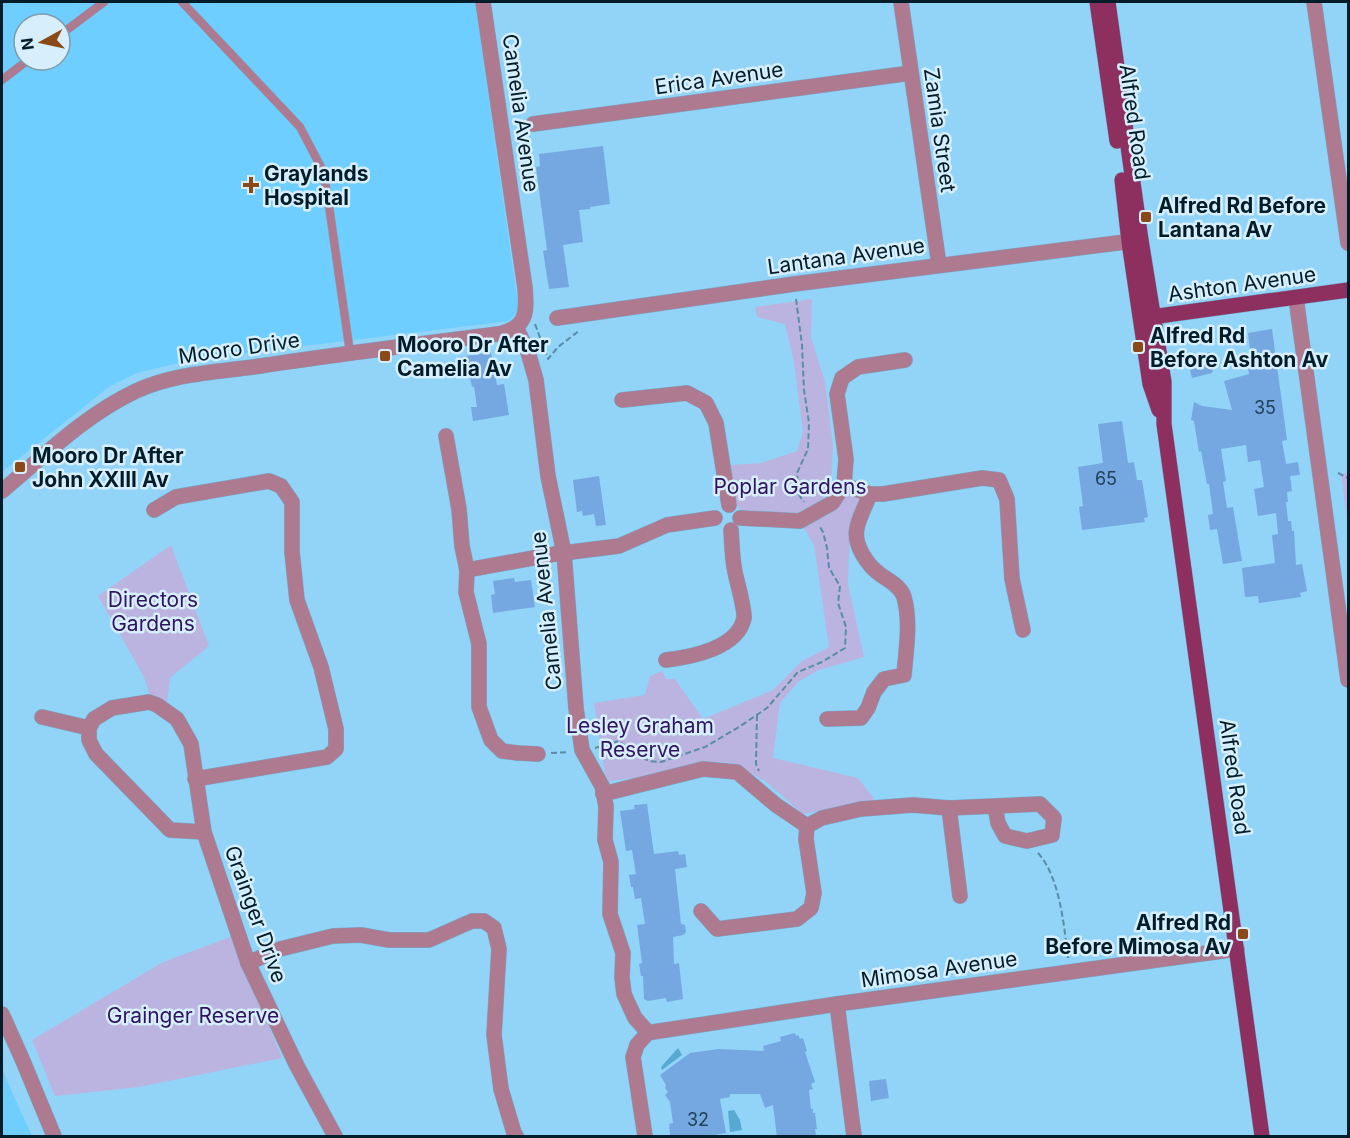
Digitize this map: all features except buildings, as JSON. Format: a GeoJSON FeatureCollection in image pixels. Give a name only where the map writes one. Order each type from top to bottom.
{"type":"FeatureCollection","features":[{"type":"Feature","properties":{"kind":"main road","name":"Alfred Road"},"geometry":{"type":"LineString","coordinates":[[1097,2],[1123,184],[1135,241]]}},
{"type":"Feature","properties":{"kind":"main road","name":"Alfred Road"},"geometry":{"type":"LineString","coordinates":[[1108,2],[1135,241],[1147,318],[1150,384],[1164,424],[1238,949],[1262,1137]]}},
{"type":"Feature","properties":{"kind":"main road","name":"Ashton Avenue"},"geometry":{"type":"LineString","coordinates":[[1147,318],[1348,290]]}},
{"type":"Feature","properties":{"kind":"street","name":"Camelia Avenue"},"geometry":{"type":"LineString","coordinates":[[483,2],[525,288],[524,317],[516,327],[528,352],[536,380],[548,476],[564,553],[576,708],[582,750],[602,786],[606,806],[605,840],[610,862],[610,914],[623,953],[624,994],[634,1018],[646,1033]]}},
{"type":"Feature","properties":{"kind":"street","name":"Zamia Street"},"geometry":{"type":"LineString","coordinates":[[901,2],[939,265]]}},
{"type":"Feature","properties":{"kind":"street"},"geometry":{"type":"LineString","coordinates":[[1314,2],[1348,243]]}},
{"type":"Feature","properties":{"kind":"street","name":"Erica Avenue"},"geometry":{"type":"LineString","coordinates":[[533,124],[911,73]]}},
{"type":"Feature","properties":{"kind":"street","name":"Lantana Avenue"},"geometry":{"type":"LineString","coordinates":[[557,318],[794,284],[1135,241]]}},
{"type":"Feature","properties":{"kind":"street"},"geometry":{"type":"LineString","coordinates":[[1296,298],[1348,680]]}},
{"type":"Feature","properties":{"kind":"street","name":"Mooro Drive"},"geometry":{"type":"LineString","coordinates":[[2,491],[96,414],[151,385],[171,379],[350,352],[498,334],[516,327]]}},
{"type":"Feature","properties":{"kind":"street"},"geometry":{"type":"LineString","coordinates":[[666,660],[718,648],[736,635],[744,617],[734,569],[735,524],[737,509],[725,505],[717,510],[716,523],[722,529],[735,524],[800,521],[832,503],[844,485],[846,459],[837,394],[842,378],[858,367],[905,360]]}},
{"type":"Feature","properties":{"kind":"street"},"geometry":{"type":"LineString","coordinates":[[622,400],[687,393],[706,403],[716,423],[729,505]]}},
{"type":"Feature","properties":{"kind":"street"},"geometry":{"type":"LineString","coordinates":[[446,436],[467,570],[466,591],[479,644],[479,707],[491,740],[502,751],[538,754]]}},
{"type":"Feature","properties":{"kind":"street"},"geometry":{"type":"LineString","coordinates":[[844,485],[870,494],[883,494],[982,478],[999,480],[1007,499],[1012,579],[1023,630]]}},
{"type":"Feature","properties":{"kind":"street"},"geometry":{"type":"LineString","coordinates":[[154,510],[176,497],[269,481],[281,486],[292,502],[292,552],[297,600],[321,667],[336,729],[336,749],[327,757],[195,779]]}},
{"type":"Feature","properties":{"kind":"street"},"geometry":{"type":"LineString","coordinates":[[826,719],[861,718],[874,692],[884,679],[904,675],[908,628],[903,595],[893,583],[868,564],[860,550],[856,530],[870,494]]}},
{"type":"Feature","properties":{"kind":"street"},"geometry":{"type":"LineString","coordinates":[[467,570],[619,546],[668,525],[715,518]]}},
{"type":"Feature","properties":{"kind":"street","name":"Grainger Drive"},"geometry":{"type":"LineString","coordinates":[[204,832],[170,830],[96,754],[89,740],[89,728],[94,719],[112,708],[149,702],[177,719],[190,744],[204,832],[248,963],[297,1066],[335,1137]]}},
{"type":"Feature","properties":{"kind":"street"},"geometry":{"type":"LineString","coordinates":[[42,717],[89,728]]}},
{"type":"Feature","properties":{"kind":"street"},"geometry":{"type":"LineString","coordinates":[[603,794],[703,769],[737,772],[807,826]]}},
{"type":"Feature","properties":{"kind":"street"},"geometry":{"type":"LineString","coordinates":[[807,826],[822,818],[861,809],[1040,804],[1054,818],[1052,835],[1027,841],[1005,836],[998,823],[995,806]]}},
{"type":"Feature","properties":{"kind":"street"},"geometry":{"type":"LineString","coordinates":[[948,808],[960,896]]}},
{"type":"Feature","properties":{"kind":"street"},"geometry":{"type":"LineString","coordinates":[[701,911],[717,929],[797,920],[811,908],[814,893],[806,839],[807,826]]}},
{"type":"Feature","properties":{"kind":"street"},"geometry":{"type":"LineString","coordinates":[[248,963],[280,950],[333,936],[361,935],[389,940],[429,940],[472,921],[484,921],[494,928],[499,949],[494,1035],[501,1089],[516,1137]]}},
{"type":"Feature","properties":{"kind":"street","name":"Mimosa Avenue"},"geometry":{"type":"LineString","coordinates":[[646,1033],[837,1004],[1238,949]]}},
{"type":"Feature","properties":{"kind":"street"},"geometry":{"type":"LineString","coordinates":[[837,1004],[854,1137]]}},
{"type":"Feature","properties":{"kind":"street"},"geometry":{"type":"LineString","coordinates":[[2,1014],[54,1137]]}},
{"type":"Feature","properties":{"kind":"street"},"geometry":{"type":"LineString","coordinates":[[645,1137],[633,1057],[637,1045],[646,1033]]}},
{"type":"Feature","properties":{"kind":"lane"},"geometry":{"type":"LineString","coordinates":[[72,26],[104,2]]}},
{"type":"Feature","properties":{"kind":"lane"},"geometry":{"type":"LineString","coordinates":[[182,2],[300,127],[323,171],[350,352]]}},
{"type":"Feature","properties":{"kind":"path"},"geometry":{"type":"LineString","coordinates":[[538,754],[575,752],[619,741],[634,754],[649,761],[661,762],[705,747],[767,708],[798,672],[822,662],[845,648],[846,627],[838,603],[840,586],[829,568],[823,532],[799,495],[797,473],[808,450],[809,423],[794,284]]}},
{"type":"Feature","properties":{"kind":"path"},"geometry":{"type":"LineString","coordinates":[[516,327],[533,317],[548,359],[585,326]]}},
{"type":"Feature","properties":{"kind":"path"},"geometry":{"type":"LineString","coordinates":[[1338,473],[1348,478]]}},
{"type":"Feature","properties":{"kind":"path"},"geometry":{"type":"LineString","coordinates":[[757,715],[756,764],[760,777]]}},
{"type":"Feature","properties":{"kind":"path"},"geometry":{"type":"LineString","coordinates":[[1027,841],[1045,860],[1054,883],[1071,973]]}},
{"type":"Feature","properties":{"kind":"shaded area","name":"Graylands Hospital"},"geometry":{"type":"Polygon","coordinates":[[[2,2],[475,2],[519,311],[509,321],[191,360],[137,373],[110,386],[2,472],[2,2]]]}},
{"type":"Feature","properties":{"kind":"shaded area"},"geometry":{"type":"Polygon","coordinates":[[[678,1048],[682,1055],[662,1070],[661,1067],[678,1048]]]}},
{"type":"Feature","properties":{"kind":"shaded area"},"geometry":{"type":"Polygon","coordinates":[[[2,1069],[16,1101],[32,1136],[2,1136],[2,1069]]]}},
{"type":"Feature","properties":{"kind":"shaded area"},"geometry":{"type":"Polygon","coordinates":[[[734,1110],[740,1120],[742,1130],[730,1132],[728,1111],[734,1110]]]}},
{"type":"Feature","properties":{"kind":"green space","name":"Poplar Gardens"},"geometry":{"type":"Polygon","coordinates":[[[812,299],[811,337],[825,382],[833,445],[831,484],[821,503],[799,517],[746,518],[734,501],[731,465],[761,463],[797,451],[803,432],[794,362],[785,324],[757,317],[755,307],[812,299]]]}},
{"type":"Feature","properties":{"kind":"green space"},"geometry":{"type":"Polygon","coordinates":[[[1348,473],[1348,526],[1341,474],[1348,473]]]}},
{"type":"Feature","properties":{"kind":"green space","name":"Lesley Graham Reserve"},"geometry":{"type":"Polygon","coordinates":[[[845,491],[863,497],[850,528],[848,584],[864,657],[819,670],[798,682],[780,703],[773,758],[858,778],[875,800],[803,814],[765,781],[733,763],[706,762],[640,778],[609,781],[605,774],[594,703],[645,695],[650,676],[662,671],[666,679],[675,679],[703,719],[773,690],[802,661],[829,647],[814,545],[804,528],[833,510],[845,491]]]}},
{"type":"Feature","properties":{"kind":"green space","name":"Directors Gardens"},"geometry":{"type":"Polygon","coordinates":[[[171,545],[209,646],[170,678],[167,703],[150,696],[144,677],[98,596],[171,545]]]}},
{"type":"Feature","properties":{"kind":"green space","name":"Grainger Reserve"},"geometry":{"type":"Polygon","coordinates":[[[233,936],[282,1058],[139,1087],[55,1096],[32,1040],[163,962],[233,936]]]}},
{"type":"Feature","properties":{"kind":"place","name":"Graylands Hospital"},"geometry":{"type":"Point","coordinates":[251,185]}},
{"type":"Feature","properties":{"kind":"place","name":"Alfred Rd Before Lantana Av"},"geometry":{"type":"Point","coordinates":[1146,217]}},
{"type":"Feature","properties":{"kind":"place","name":"Alfred Rd Before Ashton Av"},"geometry":{"type":"Point","coordinates":[1138,347]}},
{"type":"Feature","properties":{"kind":"place","name":"Mooro Dr After Camelia Av"},"geometry":{"type":"Point","coordinates":[385,356]}},
{"type":"Feature","properties":{"kind":"place","name":"Mooro Dr After John XXIII Av"},"geometry":{"type":"Point","coordinates":[20,467]}},
{"type":"Feature","properties":{"kind":"place","name":"Alfred Rd Before Mimosa Av"},"geometry":{"type":"Point","coordinates":[1243,934]}}]}
